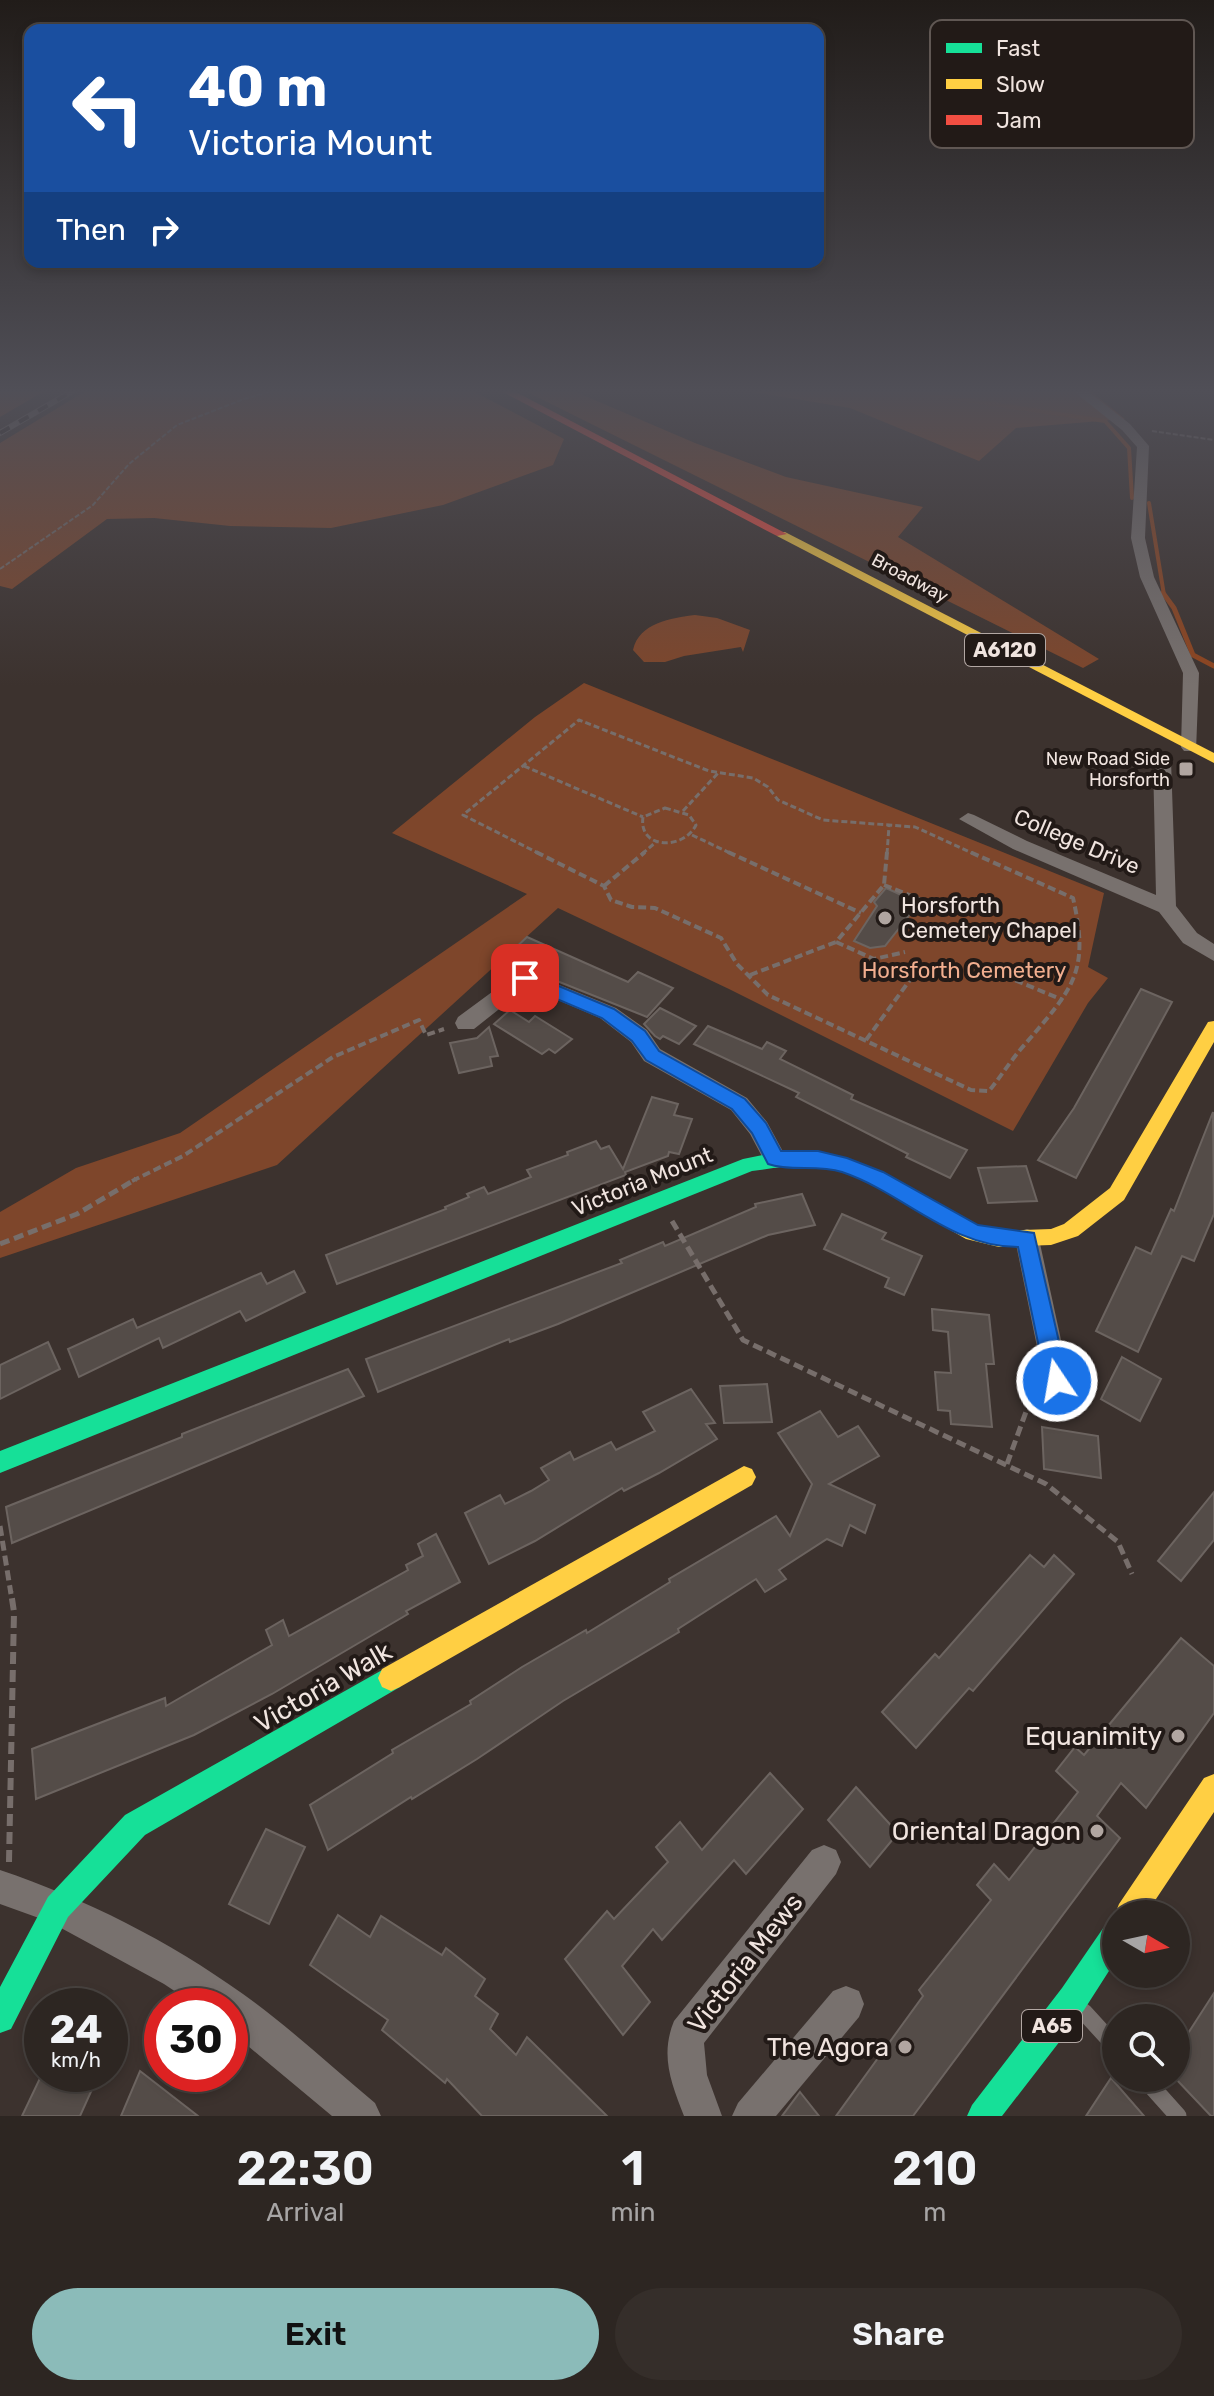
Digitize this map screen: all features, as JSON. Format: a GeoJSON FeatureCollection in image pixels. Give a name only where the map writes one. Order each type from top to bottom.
{"type":"FeatureCollection","features":[{"type":"Feature","properties":{"kind":"main road","name":"Broadway"},"geometry":{"type":"LineString","coordinates":[[692,488],[1214,759]]}},
{"type":"Feature","properties":{"kind":"main road","name":"Victoria Mount"},"geometry":{"type":"LineString","coordinates":[[0,1462],[750,1164],[775,1159],[818,1158],[847,1166],[876,1178],[973,1233],[999,1239],[1051,1237],[1071,1230],[1117,1194],[1214,1027]]}},
{"type":"Feature","properties":{"kind":"main road","name":"Victoria Walk"},"geometry":{"type":"LineString","coordinates":[[0,2018],[58,1907],[135,1825],[744,1477]]}},
{"type":"Feature","properties":{"kind":"main road"},"geometry":{"type":"LineString","coordinates":[[1138,1900],[1214,1788]]}},
{"type":"Feature","properties":{"kind":"main road","name":"A65"},"geometry":{"type":"LineString","coordinates":[[983,2116],[1073,1999],[1102,1955]]}},
{"type":"Feature","properties":{"kind":"street"},"geometry":{"type":"LineString","coordinates":[[1141,488],[1138,538],[1147,577],[1191,673],[1190,747]]}},
{"type":"Feature","properties":{"kind":"street"},"geometry":{"type":"LineString","coordinates":[[1162,760],[1166,907],[1190,938],[1214,954]]}},
{"type":"Feature","properties":{"kind":"street","name":"College Drive"},"geometry":{"type":"LineString","coordinates":[[968,819],[1020,845],[1166,907]]}},
{"type":"Feature","properties":{"kind":"street"},"geometry":{"type":"LineString","coordinates":[[466,1023],[525,978],[608,1013],[639,1036],[652,1055],[739,1104],[759,1128],[775,1159]]}},
{"type":"Feature","properties":{"kind":"street"},"geometry":{"type":"LineString","coordinates":[[1027,1239],[1057,1381]]}},
{"type":"Feature","properties":{"kind":"street","name":"Victoria Mews"},"geometry":{"type":"LineString","coordinates":[[703,2116],[684,2059],[683,2046],[687,2034],[824,1862]]}},
{"type":"Feature","properties":{"kind":"street"},"geometry":{"type":"LineString","coordinates":[[4,1887],[58,1907],[177,1971],[202,1988]]}},
{"type":"Feature","properties":{"kind":"street"},"geometry":{"type":"LineString","coordinates":[[751,2116],[846,2004]]}},
{"type":"Feature","properties":{"kind":"street"},"geometry":{"type":"LineString","coordinates":[[248,2022],[362,2116]]}},
{"type":"Feature","properties":{"kind":"lane"},"geometry":{"type":"LineString","coordinates":[[1073,1999],[1102,2031]]}},
{"type":"Feature","properties":{"kind":"lane"},"geometry":{"type":"LineString","coordinates":[[1157,2092],[1178,2116]]}},
{"type":"Feature","properties":{"kind":"path"},"geometry":{"type":"LineString","coordinates":[[0,569],[93,505],[108,488]]}},
{"type":"Feature","properties":{"kind":"path"},"geometry":{"type":"LineString","coordinates":[[579,720],[709,771],[753,778],[768,787],[778,800],[823,820],[915,827],[1073,898],[1081,940],[1080,960],[1063,1000],[989,1091],[971,1090],[768,995],[749,976],[721,938],[655,908],[632,907],[611,900],[604,886],[463,815],[523,766],[579,720]]}},
{"type":"Feature","properties":{"kind":"path"},"geometry":{"type":"LineString","coordinates":[[523,766],[643,817]]}},
{"type":"Feature","properties":{"kind":"path"},"geometry":{"type":"LineString","coordinates":[[683,811],[719,772]]}},
{"type":"Feature","properties":{"kind":"path"},"geometry":{"type":"LineString","coordinates":[[656,810],[683,811],[696,825],[692,835],[672,843],[656,842],[643,834],[640,828],[643,817],[656,810]]}},
{"type":"Feature","properties":{"kind":"path"},"geometry":{"type":"LineString","coordinates":[[749,976],[836,942],[884,885],[889,826]]}},
{"type":"Feature","properties":{"kind":"path"},"geometry":{"type":"LineString","coordinates":[[692,835],[861,913]]}},
{"type":"Feature","properties":{"kind":"path"},"geometry":{"type":"LineString","coordinates":[[604,886],[656,842]]}},
{"type":"Feature","properties":{"kind":"path"},"geometry":{"type":"LineString","coordinates":[[884,885],[944,909]]}},
{"type":"Feature","properties":{"kind":"path"},"geometry":{"type":"LineString","coordinates":[[836,942],[874,959],[905,952]]}},
{"type":"Feature","properties":{"kind":"path"},"geometry":{"type":"LineString","coordinates":[[971,962],[1063,1000]]}},
{"type":"Feature","properties":{"kind":"path"},"geometry":{"type":"LineString","coordinates":[[866,1040],[921,965]]}},
{"type":"Feature","properties":{"kind":"path"},"geometry":{"type":"LineString","coordinates":[[0,1244],[77,1214],[115,1189],[183,1156],[333,1057],[419,1020],[426,1035],[466,1023]]}},
{"type":"Feature","properties":{"kind":"path"},"geometry":{"type":"LineString","coordinates":[[660,1200],[743,1340],[1046,1484],[1118,1542],[1132,1574]]}},
{"type":"Feature","properties":{"kind":"path"},"geometry":{"type":"LineString","coordinates":[[1006,1465],[1031,1398],[1057,1381]]}},
{"type":"Feature","properties":{"kind":"path"},"geometry":{"type":"LineString","coordinates":[[0,1526],[14,1612],[4,1887]]}},
{"type":"Feature","properties":{"kind":"green space"},"geometry":{"type":"Polygon","coordinates":[[[0,488],[490,488],[443,505],[331,528],[230,526],[154,518],[107,519],[12,589],[0,586],[0,488]]]}},
{"type":"Feature","properties":{"kind":"green space"},"geometry":{"type":"Polygon","coordinates":[[[720,488],[835,488],[923,507],[898,537],[1099,659],[1083,668],[720,488]]]}},
{"type":"Feature","properties":{"kind":"green space"},"geometry":{"type":"Polygon","coordinates":[[[695,615],[717,618],[750,630],[743,652],[741,647],[665,662],[644,662],[633,650],[636,641],[649,628],[666,620],[695,615]]]}},
{"type":"Feature","properties":{"kind":"green space","name":"Horsforth Cemetery"},"geometry":{"type":"Polygon","coordinates":[[[584,683],[1104,893],[1088,967],[1108,978],[1088,1003],[1013,1131],[729,989],[558,908],[277,1165],[0,1258],[0,1212],[76,1168],[180,1133],[527,894],[392,833],[535,717],[584,683]]]}},
{"type":"Feature","properties":{"kind":"building","name":"Horsforth Cemetery Chapel"},"geometry":{"type":"Polygon","coordinates":[[[886,888],[919,903],[885,946],[870,948],[854,941],[877,906],[874,902],[886,888]]]}},
{"type":"Feature","properties":{"kind":"building"},"geometry":{"type":"Polygon","coordinates":[[[527,937],[628,982],[638,972],[673,988],[647,1017],[552,979],[514,959],[520,954],[513,950],[527,937]]]}},
{"type":"Feature","properties":{"kind":"building"},"geometry":{"type":"Polygon","coordinates":[[[1141,989],[1172,1002],[1076,1178],[1038,1160],[1074,1108],[1141,989]]]}},
{"type":"Feature","properties":{"kind":"building"},"geometry":{"type":"Polygon","coordinates":[[[660,1008],[696,1026],[679,1044],[663,1036],[660,1039],[644,1024],[660,1008]]]}},
{"type":"Feature","properties":{"kind":"building"},"geometry":{"type":"Polygon","coordinates":[[[510,1010],[529,1022],[535,1016],[572,1039],[555,1053],[549,1049],[542,1054],[494,1024],[510,1010]]]}},
{"type":"Feature","properties":{"kind":"building"},"geometry":{"type":"Polygon","coordinates":[[[708,1026],[762,1049],[767,1042],[786,1051],[780,1059],[853,1095],[851,1099],[967,1150],[950,1178],[906,1157],[908,1154],[796,1097],[799,1093],[694,1044],[708,1026]]]}},
{"type":"Feature","properties":{"kind":"building"},"geometry":{"type":"Polygon","coordinates":[[[489,1027],[498,1056],[490,1057],[492,1066],[459,1073],[450,1043],[477,1038],[489,1027]]]}},
{"type":"Feature","properties":{"kind":"building"},"geometry":{"type":"Polygon","coordinates":[[[652,1097],[678,1104],[674,1115],[692,1119],[679,1154],[669,1152],[668,1156],[625,1172],[626,1175],[337,1284],[326,1255],[446,1209],[469,1197],[467,1194],[484,1187],[488,1194],[531,1177],[527,1170],[568,1155],[567,1152],[596,1141],[601,1149],[609,1146],[623,1169],[652,1097]]]}},
{"type":"Feature","properties":{"kind":"building"},"geometry":{"type":"Polygon","coordinates":[[[1213,1112],[1214,1214],[1194,1261],[1182,1256],[1138,1352],[1096,1331],[1136,1247],[1151,1254],[1171,1209],[1174,1211],[1213,1112]]]}},
{"type":"Feature","properties":{"kind":"building"},"geometry":{"type":"Polygon","coordinates":[[[1026,1166],[1037,1201],[988,1203],[978,1168],[1026,1166]]]}},
{"type":"Feature","properties":{"kind":"building"},"geometry":{"type":"Polygon","coordinates":[[[802,1194],[815,1225],[768,1235],[558,1324],[510,1342],[509,1339],[378,1392],[366,1359],[622,1263],[620,1260],[663,1242],[665,1246],[756,1207],[755,1204],[802,1194]]]}},
{"type":"Feature","properties":{"kind":"building"},"geometry":{"type":"Polygon","coordinates":[[[842,1214],[886,1233],[882,1239],[922,1256],[904,1295],[885,1287],[889,1278],[824,1249],[842,1214]]]}},
{"type":"Feature","properties":{"kind":"building"},"geometry":{"type":"Polygon","coordinates":[[[294,1271],[305,1292],[246,1321],[240,1311],[163,1348],[159,1338],[79,1377],[68,1349],[133,1319],[137,1328],[261,1273],[267,1284],[294,1271]]]}},
{"type":"Feature","properties":{"kind":"building"},"geometry":{"type":"Polygon","coordinates":[[[932,1309],[989,1315],[994,1364],[986,1364],[992,1427],[951,1424],[950,1411],[938,1410],[935,1372],[951,1373],[948,1332],[933,1330],[932,1309]]]}},
{"type":"Feature","properties":{"kind":"building"},"geometry":{"type":"Polygon","coordinates":[[[48,1342],[60,1369],[0,1399],[0,1365],[48,1342]]]}},
{"type":"Feature","properties":{"kind":"building"},"geometry":{"type":"Polygon","coordinates":[[[1122,1357],[1161,1379],[1140,1421],[1101,1399],[1122,1357]]]}},
{"type":"Feature","properties":{"kind":"building"},"geometry":{"type":"Polygon","coordinates":[[[348,1369],[364,1396],[12,1543],[6,1507],[348,1369]]]}},
{"type":"Feature","properties":{"kind":"building"},"geometry":{"type":"Polygon","coordinates":[[[767,1384],[772,1422],[724,1423],[720,1386],[767,1384]]]}},
{"type":"Feature","properties":{"kind":"building"},"geometry":{"type":"Polygon","coordinates":[[[691,1389],[715,1423],[706,1424],[717,1439],[659,1473],[624,1491],[622,1488],[535,1541],[489,1564],[465,1513],[500,1495],[505,1504],[531,1491],[549,1480],[541,1468],[570,1452],[574,1460],[611,1442],[616,1450],[655,1431],[643,1412],[691,1389]]]}},
{"type":"Feature","properties":{"kind":"building"},"geometry":{"type":"Polygon","coordinates":[[[820,1411],[838,1437],[858,1426],[879,1456],[829,1484],[875,1505],[865,1533],[850,1525],[842,1546],[827,1539],[779,1570],[786,1579],[765,1592],[756,1579],[678,1629],[679,1632],[563,1701],[477,1759],[328,1850],[310,1805],[393,1753],[392,1750],[471,1704],[470,1701],[522,1667],[586,1630],[587,1633],[670,1582],[669,1579],[776,1516],[790,1536],[812,1484],[778,1433],[820,1411]]]}},
{"type":"Feature","properties":{"kind":"building"},"geometry":{"type":"Polygon","coordinates":[[[1042,1427],[1098,1436],[1101,1478],[1044,1469],[1042,1427]]]}},
{"type":"Feature","properties":{"kind":"building"},"geometry":{"type":"Polygon","coordinates":[[[1214,1492],[1214,1540],[1181,1581],[1158,1561],[1214,1492]]]}},
{"type":"Feature","properties":{"kind":"building"},"geometry":{"type":"Polygon","coordinates":[[[436,1534],[460,1582],[406,1611],[408,1614],[272,1694],[194,1735],[36,1799],[32,1749],[165,1698],[166,1706],[272,1645],[266,1630],[283,1620],[289,1636],[408,1570],[406,1565],[423,1556],[418,1544],[436,1534]]]}},
{"type":"Feature","properties":{"kind":"building"},"geometry":{"type":"Polygon","coordinates":[[[1030,1555],[1044,1567],[1054,1555],[1074,1574],[973,1691],[969,1688],[916,1748],[882,1712],[935,1654],[939,1658],[1030,1555]]]}},
{"type":"Feature","properties":{"kind":"building"},"geometry":{"type":"Polygon","coordinates":[[[1181,1638],[1214,1666],[1214,1713],[1146,1808],[1121,1783],[1097,1816],[1120,1838],[913,2116],[836,2116],[923,1996],[919,1990],[991,1900],[977,1885],[994,1864],[1009,1880],[1078,1792],[1056,1771],[1075,1747],[1084,1755],[1181,1638]]]}},
{"type":"Feature","properties":{"kind":"building"},"geometry":{"type":"Polygon","coordinates":[[[770,1773],[803,1809],[746,1874],[734,1860],[662,1940],[653,1929],[622,1966],[650,2002],[623,2035],[565,1959],[607,1911],[614,1919],[668,1862],[656,1847],[680,1822],[702,1850],[770,1773]]]}},
{"type":"Feature","properties":{"kind":"building"},"geometry":{"type":"Polygon","coordinates":[[[856,1787],[898,1833],[870,1867],[828,1820],[856,1787]]]}},
{"type":"Feature","properties":{"kind":"building"},"geometry":{"type":"Polygon","coordinates":[[[266,1829],[305,1847],[269,1924],[229,1904],[266,1829]]]}},
{"type":"Feature","properties":{"kind":"building"},"geometry":{"type":"Polygon","coordinates":[[[338,1915],[370,1937],[381,1916],[442,1955],[446,1948],[485,1979],[475,1996],[498,2014],[490,2029],[516,2055],[527,2037],[607,2116],[482,2116],[447,2079],[445,2083],[382,2030],[388,2020],[310,1965],[338,1915]]]}},
{"type":"Feature","properties":{"kind":"building"},"geometry":{"type":"Polygon","coordinates":[[[1214,1993],[1214,2116],[1188,2092],[1190,2030],[1214,1993]]]}},
{"type":"Feature","properties":{"kind":"building"},"geometry":{"type":"Polygon","coordinates":[[[140,2071],[144,2074],[144,2092],[167,2092],[198,2116],[121,2116],[140,2071]]]}},
{"type":"Feature","properties":{"kind":"building"},"geometry":{"type":"Polygon","coordinates":[[[33,2092],[91,2092],[80,2116],[22,2116],[33,2092]]]}},
{"type":"Feature","properties":{"kind":"building"},"geometry":{"type":"Polygon","coordinates":[[[800,2092],[819,2116],[782,2116],[800,2092]]]}},
{"type":"Feature","properties":{"kind":"building"},"geometry":{"type":"Polygon","coordinates":[[[1102,2092],[1123,2092],[1144,2116],[1086,2116],[1102,2092]]]}},
{"type":"Feature","properties":{"kind":"waterway"},"geometry":{"type":"LineString","coordinates":[[1131,488],[1132,498]]}},
{"type":"Feature","properties":{"kind":"waterway"},"geometry":{"type":"LineString","coordinates":[[1149,503],[1164,594]]}},
{"type":"Feature","properties":{"kind":"waterway"},"geometry":{"type":"LineString","coordinates":[[1164,594],[1174,608],[1193,655],[1214,666]]}},
{"type":"Feature","properties":{"kind":"traffic: fast"},"geometry":{"type":"LineString","coordinates":[[0,1462],[750,1164],[797,1158],[829,1160],[879,1180],[940,1214]]}},
{"type":"Feature","properties":{"kind":"traffic: fast"},"geometry":{"type":"LineString","coordinates":[[0,2018],[58,1907],[135,1825],[391,1678]]}},
{"type":"Feature","properties":{"kind":"traffic: fast"},"geometry":{"type":"LineString","coordinates":[[983,2116],[1073,1999],[1102,1955]]}},
{"type":"Feature","properties":{"kind":"traffic: slow"},"geometry":{"type":"LineString","coordinates":[[781,534],[1214,759]]}},
{"type":"Feature","properties":{"kind":"traffic: slow"},"geometry":{"type":"LineString","coordinates":[[940,1214],[973,1233],[999,1239],[1051,1237],[1071,1230],[1117,1194],[1214,1027]]}},
{"type":"Feature","properties":{"kind":"traffic: slow"},"geometry":{"type":"LineString","coordinates":[[391,1678],[744,1477]]}},
{"type":"Feature","properties":{"kind":"traffic: slow"},"geometry":{"type":"LineString","coordinates":[[1138,1900],[1214,1788]]}},
{"type":"Feature","properties":{"kind":"traffic: jam"},"geometry":{"type":"LineString","coordinates":[[692,488],[781,534]]}},
{"type":"Feature","properties":{"kind":"place","name":"New Road Side Horsforth"},"geometry":{"type":"Point","coordinates":[1186,769]}},
{"type":"Feature","properties":{"kind":"place","name":"Horsforth Cemetery Chapel"},"geometry":{"type":"Point","coordinates":[885,918]}},
{"type":"Feature","properties":{"kind":"place","name":"Equanimity"},"geometry":{"type":"Point","coordinates":[1178,1736]}},
{"type":"Feature","properties":{"kind":"place","name":"Oriental Dragon"},"geometry":{"type":"Point","coordinates":[1097,1831]}},
{"type":"Feature","properties":{"kind":"place","name":"The Agora"},"geometry":{"type":"Point","coordinates":[905,2047]}},
{"type":"Feature","properties":{"kind":"route"},"geometry":{"type":"LineString","coordinates":[[525,978],[608,1013],[639,1036],[652,1055],[739,1104],[759,1128],[775,1159],[818,1158],[847,1166],[876,1178],[973,1233],[999,1239],[1027,1239],[1057,1381]]}}]}
